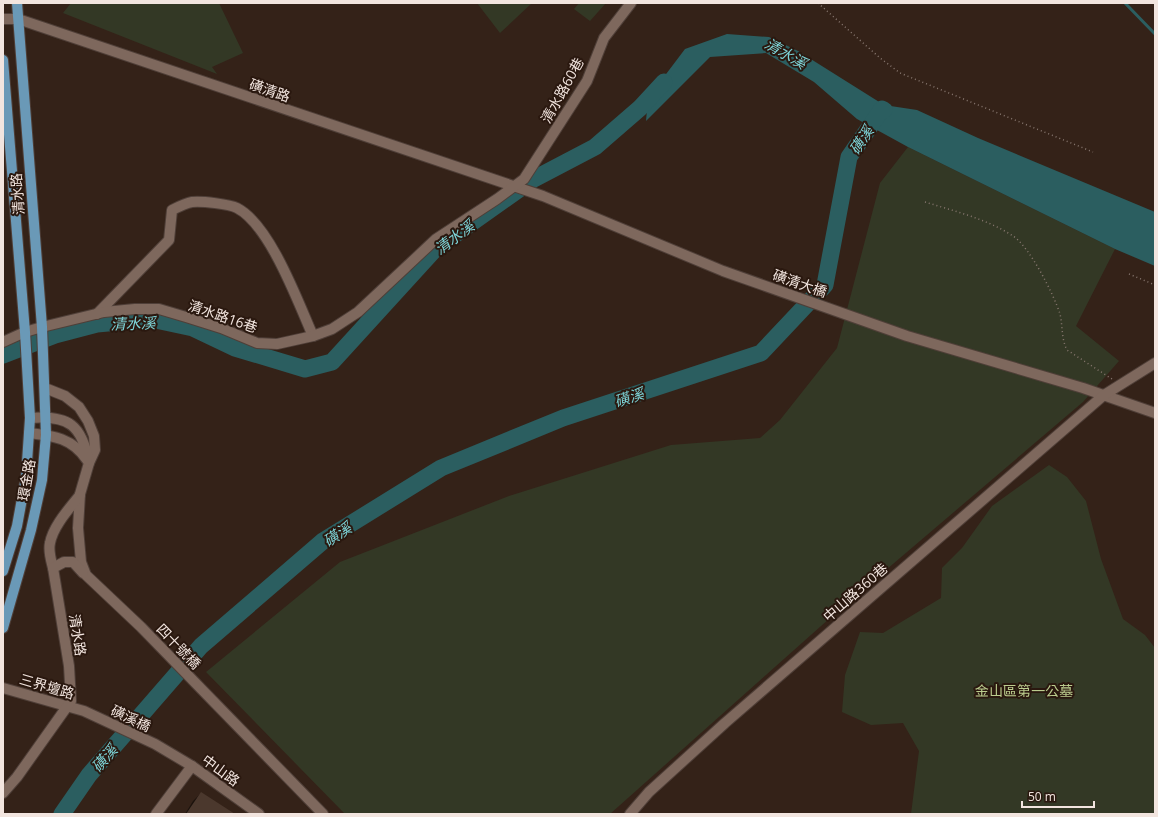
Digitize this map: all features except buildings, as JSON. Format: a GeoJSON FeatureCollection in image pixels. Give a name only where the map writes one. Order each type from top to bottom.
{"type":"FeatureCollection","features":[{"type":"Feature","properties":{"kind":"main road","name":"清水路"},"geometry":{"type":"LineString","coordinates":[[17,3],[45,388]]}},
{"type":"Feature","properties":{"kind":"main road","name":"清水路"},"geometry":{"type":"LineString","coordinates":[[3,60],[27,357],[30,418]]}},
{"type":"Feature","properties":{"kind":"main road"},"geometry":{"type":"LineString","coordinates":[[45,388],[46,435]]}},
{"type":"Feature","properties":{"kind":"main road"},"geometry":{"type":"LineString","coordinates":[[29,433],[30,418]]}},
{"type":"Feature","properties":{"kind":"main road","name":"環金路"},"geometry":{"type":"LineString","coordinates":[[3,571],[17,526],[26,477],[29,433]]}},
{"type":"Feature","properties":{"kind":"main road","name":"環金路"},"geometry":{"type":"LineString","coordinates":[[3,628],[31,530],[42,480],[46,435]]}},
{"type":"Feature","properties":{"kind":"street","name":"清水路60巷"},"geometry":{"type":"LineString","coordinates":[[513,187],[524,179],[545,148],[586,81],[604,38],[631,3]]}},
{"type":"Feature","properties":{"kind":"street","name":"磺清路"},"geometry":{"type":"LineString","coordinates":[[3,19],[18,19],[513,187]]}},
{"type":"Feature","properties":{"kind":"street","name":"清水路16巷"},"geometry":{"type":"LineString","coordinates":[[3,342],[25,334],[42,331],[97,314],[135,309],[158,309],[221,328],[257,343],[277,344],[313,336],[332,329],[358,312],[436,239],[513,187]]}},
{"type":"Feature","properties":{"kind":"street","name":"磺清大橋"},"geometry":{"type":"LineString","coordinates":[[513,187],[543,196],[724,271],[907,336],[1104,395]]}},
{"type":"Feature","properties":{"kind":"street"},"geometry":{"type":"LineString","coordinates":[[97,314],[169,240],[172,210],[191,202],[205,202],[237,208],[256,224],[277,258],[313,336]]}},
{"type":"Feature","properties":{"kind":"street","name":"中山路360巷"},"geometry":{"type":"LineString","coordinates":[[630,814],[650,792],[725,723],[1104,395],[1155,363]]}},
{"type":"Feature","properties":{"kind":"street","name":"清水路"},"geometry":{"type":"LineString","coordinates":[[45,388],[71,400],[79,407],[88,421],[94,436],[95,450],[89,463],[80,494],[78,528],[81,562],[86,576]]}},
{"type":"Feature","properties":{"kind":"street"},"geometry":{"type":"LineString","coordinates":[[1104,395],[1155,413]]}},
{"type":"Feature","properties":{"kind":"street"},"geometry":{"type":"LineString","coordinates":[[30,418],[46,417],[64,420],[80,433],[85,444],[89,463]]}},
{"type":"Feature","properties":{"kind":"street"},"geometry":{"type":"LineString","coordinates":[[29,433],[46,435],[69,441],[81,450],[89,463]]}},
{"type":"Feature","properties":{"kind":"street","name":"清水路"},"geometry":{"type":"LineString","coordinates":[[69,706],[71,701],[69,666],[49,551],[50,542],[59,524],[80,494]]}},
{"type":"Feature","properties":{"kind":"street"},"geometry":{"type":"LineString","coordinates":[[53,568],[64,562],[73,562],[86,576]]}},
{"type":"Feature","properties":{"kind":"street","name":"四十號橋"},"geometry":{"type":"LineString","coordinates":[[86,576],[141,627],[323,814]]}},
{"type":"Feature","properties":{"kind":"street","name":"三界壇路"},"geometry":{"type":"LineString","coordinates":[[3,688],[69,706],[84,712]]}},
{"type":"Feature","properties":{"kind":"street"},"geometry":{"type":"LineString","coordinates":[[3,793],[69,706]]}},
{"type":"Feature","properties":{"kind":"street","name":"磺溪橋"},"geometry":{"type":"LineString","coordinates":[[84,712],[166,750]]}},
{"type":"Feature","properties":{"kind":"street","name":"中山路"},"geometry":{"type":"LineString","coordinates":[[166,750],[192,766],[259,814]]}},
{"type":"Feature","properties":{"kind":"street"},"geometry":{"type":"LineString","coordinates":[[156,814],[192,766]]}},
{"type":"Feature","properties":{"kind":"path"},"geometry":{"type":"LineString","coordinates":[[818,3],[880,58],[900,73],[1093,152]]}},
{"type":"Feature","properties":{"kind":"path"},"geometry":{"type":"LineString","coordinates":[[925,202],[986,223],[1014,237],[1026,248],[1046,282],[1060,314],[1063,342],[1067,350],[1101,371],[1119,385]]}},
{"type":"Feature","properties":{"kind":"path"},"geometry":{"type":"LineString","coordinates":[[1129,274],[1155,285]]}},
{"type":"Feature","properties":{"kind":"green space"},"geometry":{"type":"Polygon","coordinates":[[[71,3],[219,3],[243,53],[212,67],[217,74],[63,13],[71,3]]]}},
{"type":"Feature","properties":{"kind":"green space"},"geometry":{"type":"Polygon","coordinates":[[[477,3],[532,3],[500,33],[477,3]]]}},
{"type":"Feature","properties":{"kind":"green space"},"geometry":{"type":"Polygon","coordinates":[[[579,3],[606,3],[590,21],[574,9],[579,3]]]}},
{"type":"Feature","properties":{"kind":"green space"},"geometry":{"type":"Polygon","coordinates":[[[908,147],[1115,249],[1076,326],[1119,361],[1083,402],[839,610],[610,814],[345,814],[206,672],[340,562],[509,496],[671,445],[760,438],[780,420],[837,348],[880,183],[908,147]]]}},
{"type":"Feature","properties":{"kind":"green space","name":"金山區第一公墓"},"geometry":{"type":"Polygon","coordinates":[[[1049,465],[1067,477],[1086,501],[1101,559],[1123,619],[1145,635],[1155,648],[1155,814],[911,814],[919,751],[903,723],[871,725],[842,712],[845,675],[860,632],[883,633],[941,598],[942,568],[962,548],[992,506],[1049,465]]]}},
{"type":"Feature","properties":{"kind":"water"},"geometry":{"type":"Polygon","coordinates":[[[727,34],[769,37],[798,51],[884,105],[917,110],[978,138],[1155,212],[1155,266],[1115,249],[908,147],[857,119],[814,82],[766,53],[710,57],[646,121],[648,98],[685,49],[727,34]]]}},
{"type":"Feature","properties":{"kind":"waterway"},"geometry":{"type":"LineString","coordinates":[[1125,3],[1155,34]]}},
{"type":"Feature","properties":{"kind":"waterway","name":"清水溪"},"geometry":{"type":"LineString","coordinates":[[3,355],[55,335],[97,324],[151,319],[193,328],[235,348],[305,369],[332,362],[436,248],[532,180],[595,147],[640,108],[664,82]]}},
{"type":"Feature","properties":{"kind":"waterway","name":"磺溪"},"geometry":{"type":"LineString","coordinates":[[62,814],[89,775],[201,646],[323,541],[441,468],[563,418],[761,353],[825,285],[849,157],[882,109],[884,110]]}}]}
